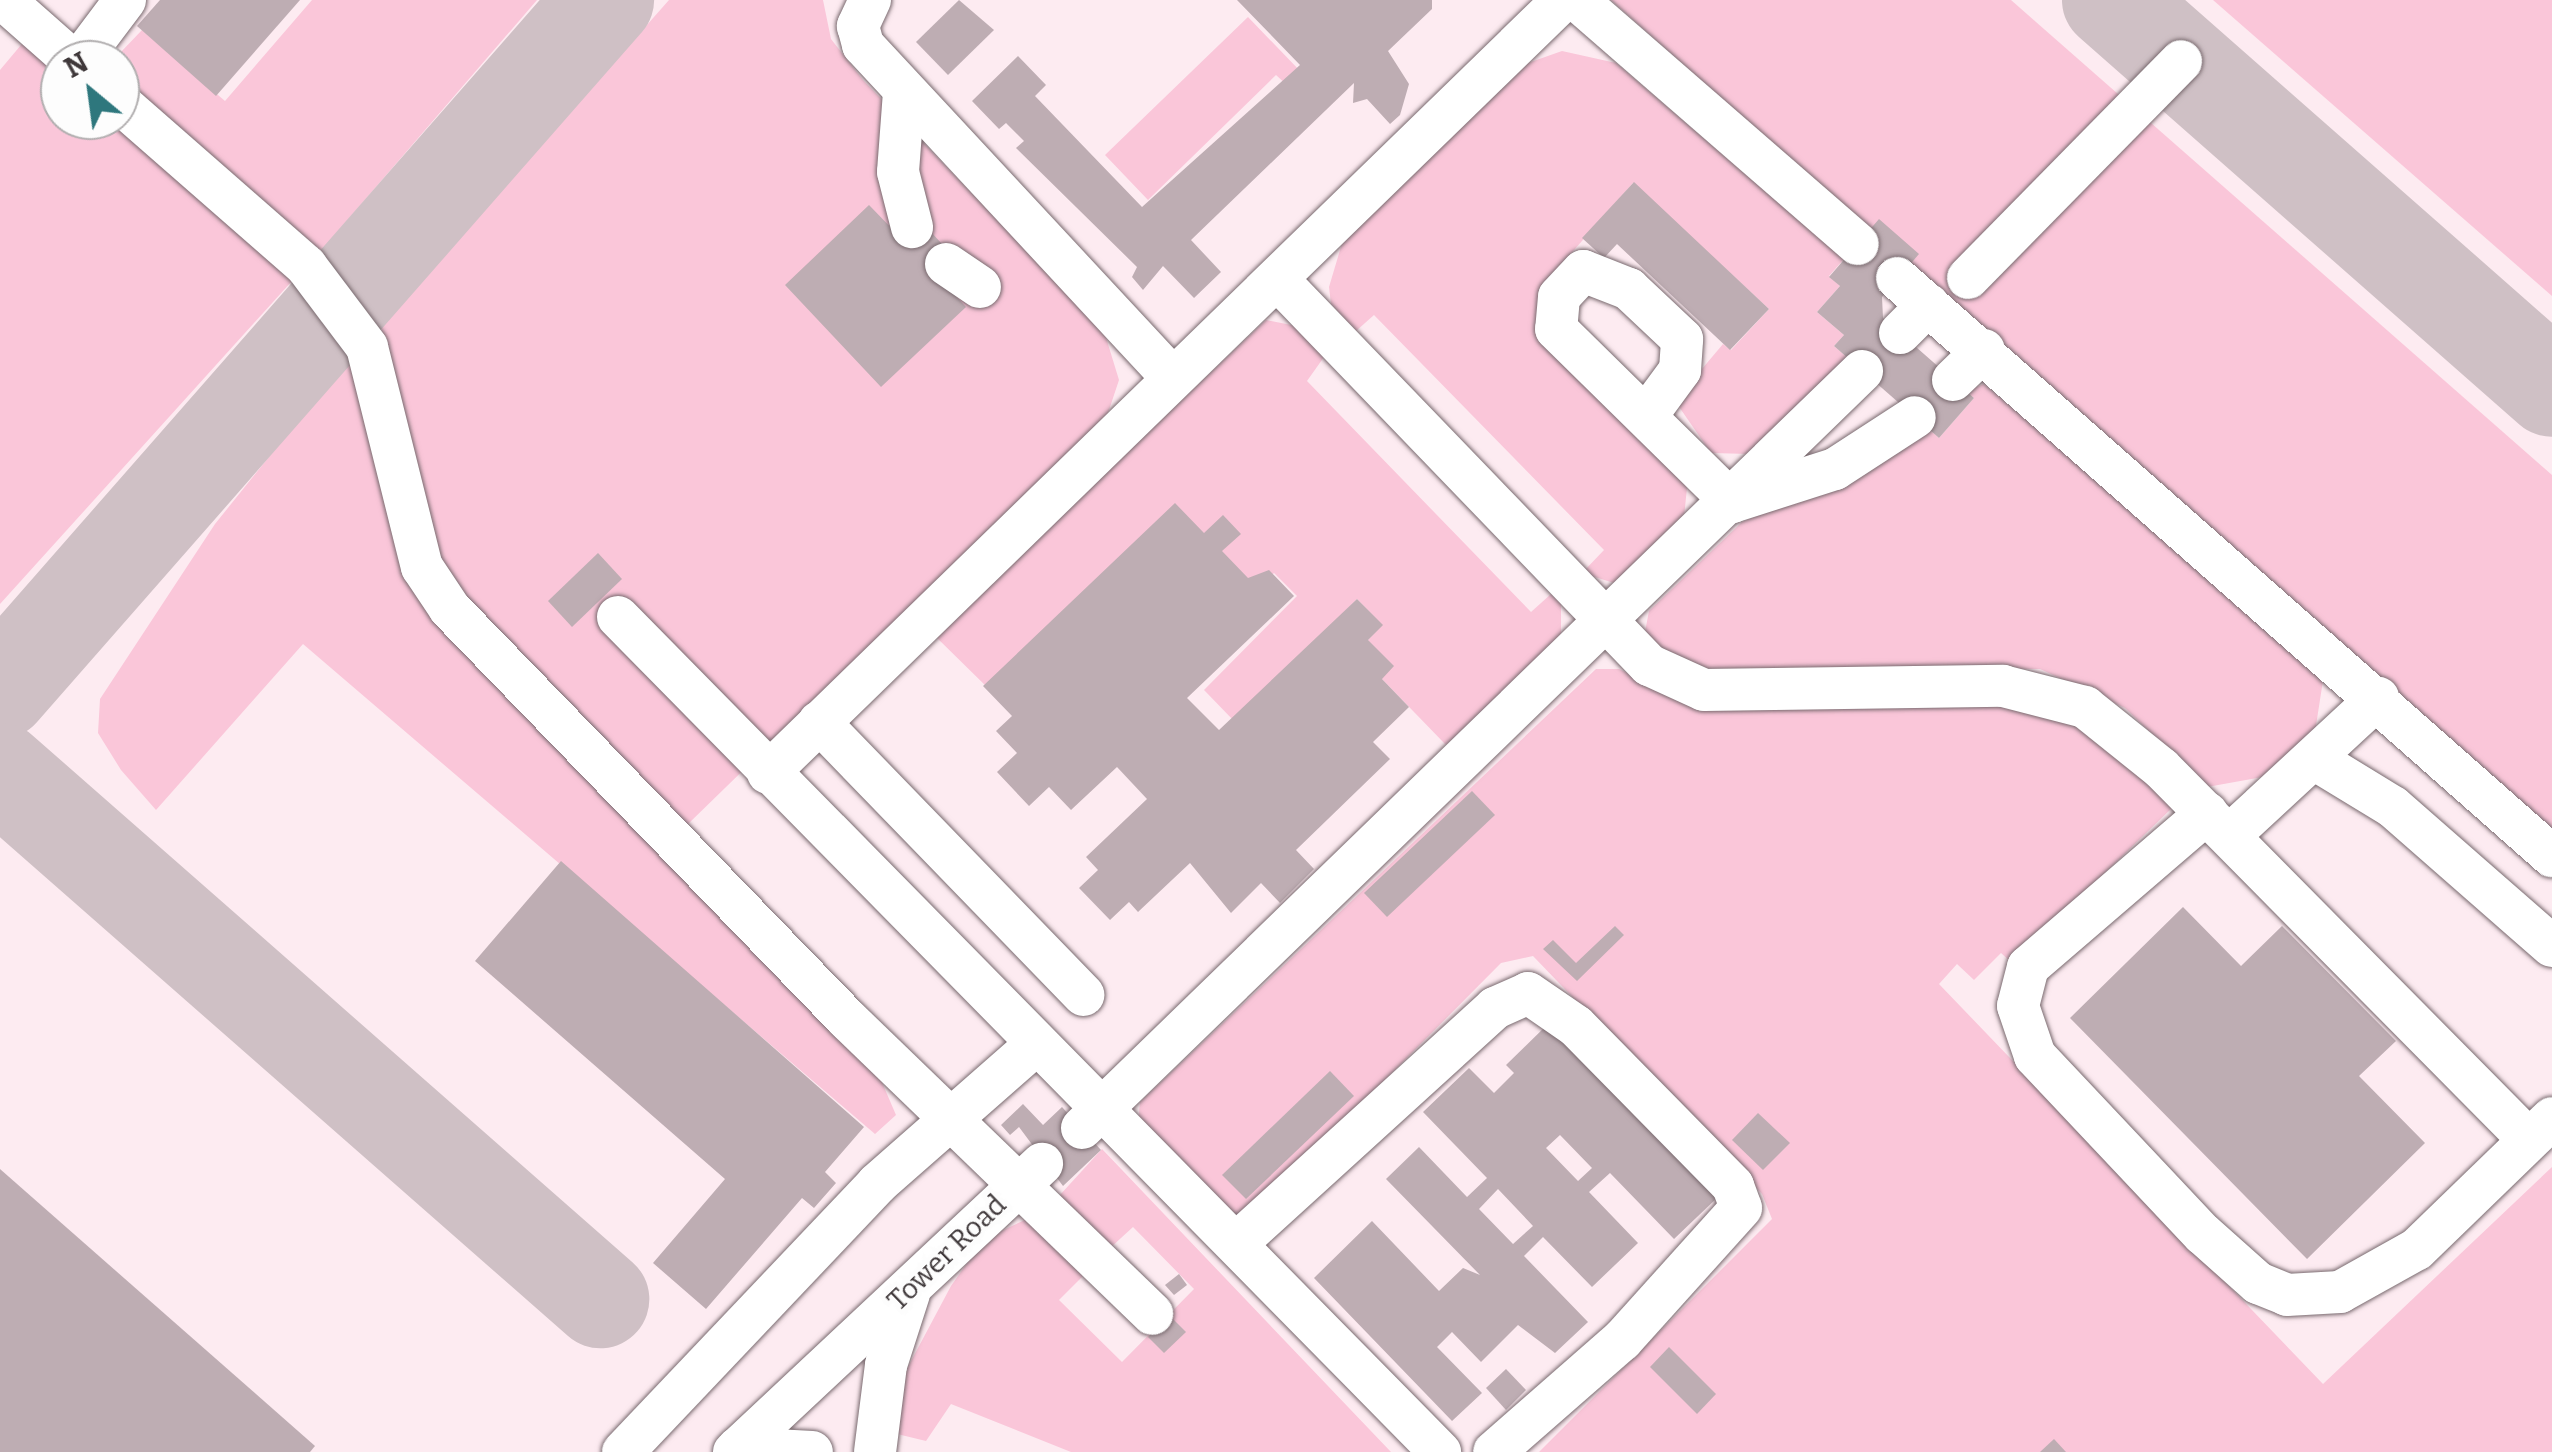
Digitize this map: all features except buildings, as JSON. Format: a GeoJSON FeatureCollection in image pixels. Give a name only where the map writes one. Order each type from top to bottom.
{"type":"FeatureCollection","features":[{"type":"Feature","properties":{"kind":"street"},"geometry":{"type":"LineString","coordinates":[[4,0],[49,40]]}},
{"type":"Feature","properties":{"kind":"street"},"geometry":{"type":"LineString","coordinates":[[95,40],[125,0]]}},
{"type":"Feature","properties":{"kind":"street"},"geometry":{"type":"LineString","coordinates":[[870,0],[858,26],[862,45],[1172,377]]}},
{"type":"Feature","properties":{"kind":"street"},"geometry":{"type":"LineString","coordinates":[[768,773],[1563,0]]}},
{"type":"Feature","properties":{"kind":"street"},"geometry":{"type":"LineString","coordinates":[[1577,0],[1858,244]]}},
{"type":"Feature","properties":{"kind":"street"},"geometry":{"type":"LineString","coordinates":[[1968,278],[2181,61]]}},
{"type":"Feature","properties":{"kind":"street"},"geometry":{"type":"LineString","coordinates":[[904,92],[898,172],[912,228]]}},
{"type":"Feature","properties":{"kind":"street"},"geometry":{"type":"LineString","coordinates":[[140,120],[306,266],[367,347],[422,568],[450,608],[951,1116],[1031,1174]]}},
{"type":"Feature","properties":{"kind":"street"},"geometry":{"type":"LineString","coordinates":[[1278,280],[1606,626],[1649,666],[1704,690],[2003,686],[2069,700],[2130,740],[2218,824],[2541,1129],[2393,1268],[2313,1297],[2258,1283],[2109,1139],[2035,1056],[2018,1006],[2028,967],[2218,824],[2316,760],[2378,698]]}},
{"type":"Feature","properties":{"kind":"street"},"geometry":{"type":"LineString","coordinates":[[1908,306],[1984,350],[2552,856]]}},
{"type":"Feature","properties":{"kind":"street"},"geometry":{"type":"LineString","coordinates":[[1954,380],[1984,350]]}},
{"type":"Feature","properties":{"kind":"street"},"geometry":{"type":"LineString","coordinates":[[1090,1121],[1606,626],[1862,371]]}},
{"type":"Feature","properties":{"kind":"street"},"geometry":{"type":"LineString","coordinates":[[1647,415],[1732,502]]}},
{"type":"Feature","properties":{"kind":"street"},"geometry":{"type":"LineString","coordinates":[[1732,502],[1835,469],[1915,416]]}},
{"type":"Feature","properties":{"kind":"street"},"geometry":{"type":"LineString","coordinates":[[618,617],[1034,1047],[1090,1121],[1238,1242],[1440,1452]]}},
{"type":"Feature","properties":{"kind":"street"},"geometry":{"type":"LineString","coordinates":[[819,722],[1084,994]]}},
{"type":"Feature","properties":{"kind":"street"},"geometry":{"type":"LineString","coordinates":[[2316,760],[2393,807],[2552,946]]}},
{"type":"Feature","properties":{"kind":"street"},"geometry":{"type":"LineString","coordinates":[[1238,1242],[1495,1008],[1528,993],[1576,1026],[1733,1186],[1741,1208],[1622,1340],[1494,1452]]}},
{"type":"Feature","properties":{"kind":"street"},"geometry":{"type":"LineString","coordinates":[[623,1452],[951,1116],[1034,1047]]}},
{"type":"Feature","properties":{"kind":"street","name":"Tower Road"},"geometry":{"type":"LineString","coordinates":[[736,1450],[1031,1174],[1152,1314]]}},
{"type":"Feature","properties":{"kind":"street"},"geometry":{"type":"LineString","coordinates":[[874,1452],[886,1365],[911,1288]]}},
{"type":"Feature","properties":{"kind":"street","name":"Tower Road"},"geometry":{"type":"LineString","coordinates":[[736,1450],[812,1452]]}},
{"type":"Feature","properties":{"kind":"shaded area"},"geometry":{"type":"Polygon","coordinates":[[[312,0],[537,0],[320,252],[140,98],[140,40],[132,40],[142,30],[225,101],[312,0]]]}},
{"type":"Feature","properties":{"kind":"shaded area"},"geometry":{"type":"Polygon","coordinates":[[[669,0],[823,0],[831,39],[863,80],[1104,331],[1119,380],[1107,416],[687,825],[453,593],[432,543],[381,326],[669,0]]]}},
{"type":"Feature","properties":{"kind":"shaded area"},"geometry":{"type":"Polygon","coordinates":[[[1611,0],[2011,0],[2552,475],[2552,843],[1611,0]]]}},
{"type":"Feature","properties":{"kind":"shaded area"},"geometry":{"type":"Polygon","coordinates":[[[2213,0],[2552,0],[2552,296],[2213,0]]]}},
{"type":"Feature","properties":{"kind":"shaded area"},"geometry":{"type":"Polygon","coordinates":[[[1248,17],[1302,73],[1289,87],[1276,75],[1148,200],[1105,155],[1248,17]]]}},
{"type":"Feature","properties":{"kind":"shaded area"},"geometry":{"type":"Polygon","coordinates":[[[26,39],[40,52],[40,140],[137,140],[292,281],[0,604],[0,70],[26,39]]]}},
{"type":"Feature","properties":{"kind":"shaded area"},"geometry":{"type":"Polygon","coordinates":[[[1562,51],[1616,63],[1844,259],[1829,276],[1840,286],[1817,312],[1844,335],[1834,346],[1850,360],[1750,454],[1711,453],[1675,401],[1723,344],[1731,350],[1769,309],[1633,183],[1545,283],[1687,488],[1684,517],[1614,583],[1582,573],[1604,550],[1374,315],[1356,331],[1331,304],[1329,287],[1343,240],[1528,63],[1562,51]]]}},
{"type":"Feature","properties":{"kind":"shaded area"},"geometry":{"type":"Polygon","coordinates":[[[1266,320],[1296,326],[1324,357],[1307,381],[1531,612],[1551,594],[1561,604],[1561,635],[1446,745],[1382,679],[1368,640],[1382,625],[1357,599],[1235,722],[1204,690],[1297,596],[1274,573],[1257,589],[992,692],[934,635],[1266,320]]]}},
{"type":"Feature","properties":{"kind":"shaded area"},"geometry":{"type":"Polygon","coordinates":[[[350,356],[396,538],[878,1073],[896,1115],[875,1134],[303,644],[156,810],[121,770],[98,733],[100,699],[215,524],[350,356]]]}},
{"type":"Feature","properties":{"kind":"shaded area"},"geometry":{"type":"Polygon","coordinates":[[[1984,384],[2324,674],[2315,732],[2268,776],[2207,787],[2125,708],[2040,669],[1712,671],[1659,648],[1645,632],[1649,611],[1742,522],[1859,471],[1924,425],[1939,438],[1974,398],[1966,391],[1984,384]]]}},
{"type":"Feature","properties":{"kind":"shaded area"},"geometry":{"type":"Polygon","coordinates":[[[1596,669],[1619,669],[1700,709],[2031,706],[2095,735],[2173,807],[2012,963],[2001,953],[1974,980],[1957,964],[1939,984],[2323,1384],[2552,1167],[2552,1452],[1539,1452],[1772,1219],[1762,1194],[1533,956],[1501,963],[1254,1212],[1227,1215],[1138,1124],[1140,1102],[1596,669]]]}},
{"type":"Feature","properties":{"kind":"shaded area"},"geometry":{"type":"Polygon","coordinates":[[[1102,1149],[1391,1452],[1071,1452],[951,1404],[926,1441],[893,1433],[902,1378],[951,1286],[984,1239],[1027,1219],[1084,1275],[1059,1300],[1122,1362],[1194,1289],[1133,1227],[1109,1249],[1059,1196],[1102,1149]]]}},
{"type":"Feature","properties":{"kind":"taxiway"},"geometry":{"type":"LineString","coordinates":[[0,690],[605,0]]}},
{"type":"Feature","properties":{"kind":"taxiway"},"geometry":{"type":"LineString","coordinates":[[2111,0],[2552,388]]}},
{"type":"Feature","properties":{"kind":"taxiway"},"geometry":{"type":"LineString","coordinates":[[0,772],[600,1299]]}}]}
